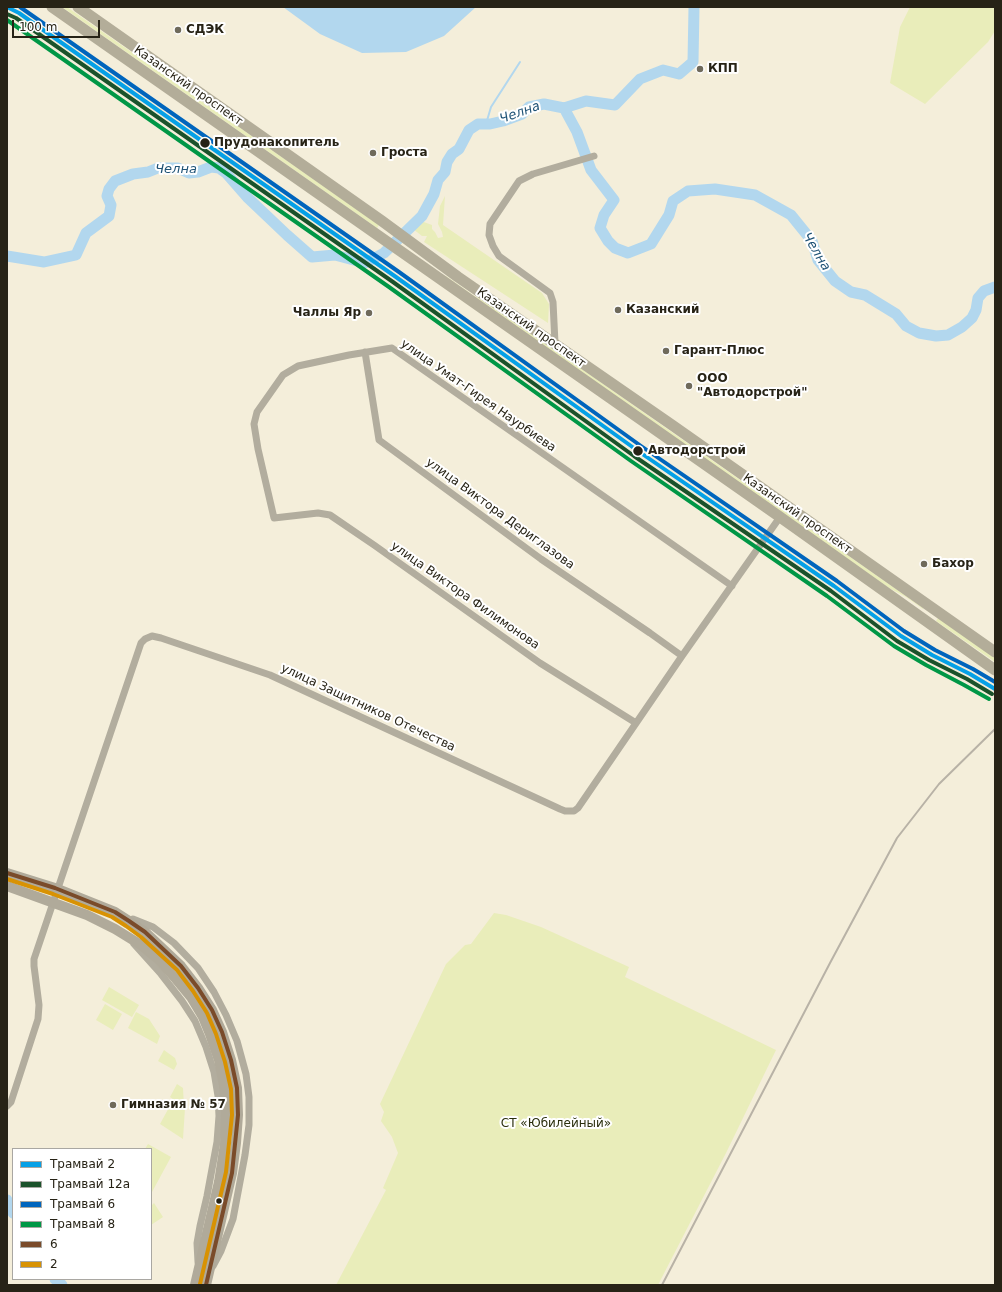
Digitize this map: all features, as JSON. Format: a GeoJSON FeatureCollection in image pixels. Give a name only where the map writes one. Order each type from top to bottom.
{"type":"FeatureCollection","features":[{"type":"Feature","properties":{"kind":"main road","name":"Казанский проспект"},"geometry":{"type":"LineString","coordinates":[[52,7],[780,517],[911,612],[995,670]]}},
{"type":"Feature","properties":{"kind":"main road","name":"Казанский проспект"},"geometry":{"type":"LineString","coordinates":[[78,7],[419,247],[458,277],[555,343],[995,652]]}},
{"type":"Feature","properties":{"kind":"main road"},"geometry":{"type":"LineString","coordinates":[[451,287],[445,278],[446,276],[458,277]]}},
{"type":"Feature","properties":{"kind":"main road"},"geometry":{"type":"LineString","coordinates":[[911,612],[924,610],[924,601]]}},
{"type":"Feature","properties":{"kind":"main road"},"geometry":{"type":"LineString","coordinates":[[7,873],[58,889],[114,912],[145,932],[185,971],[212,1010],[222,1032],[231,1060],[237,1088],[238,1115],[232,1173],[204,1279],[195,1285]]}},
{"type":"Feature","properties":{"kind":"main road"},"geometry":{"type":"LineString","coordinates":[[7,887],[97,920],[129,937],[157,958],[191,997],[203,1017],[219,1060],[224,1084],[226,1108],[225,1144],[204,1279]]}},
{"type":"Feature","properties":{"kind":"street"},"geometry":{"type":"LineString","coordinates":[[555,343],[553,302],[550,293],[499,256],[489,235],[490,224],[519,181],[533,174],[594,156]]}},
{"type":"Feature","properties":{"kind":"street","name":"улица Умат-Гирея Наурбиева"},"geometry":{"type":"LineString","coordinates":[[274,518],[257,443],[254,424],[256,412],[283,375],[298,366],[392,348],[732,586]]}},
{"type":"Feature","properties":{"kind":"street","name":"улица Виктора Дериглазова"},"geometry":{"type":"LineString","coordinates":[[365,352],[379,440],[541,559],[682,656]]}},
{"type":"Feature","properties":{"kind":"street","name":"улица Виктора Филимонова"},"geometry":{"type":"LineString","coordinates":[[274,518],[318,513],[330,515],[540,663],[636,723]]}},
{"type":"Feature","properties":{"kind":"street"},"geometry":{"type":"LineString","coordinates":[[636,723],[780,517]]}},
{"type":"Feature","properties":{"kind":"street","name":"улица Защитников Отечества"},"geometry":{"type":"LineString","coordinates":[[58,889],[141,643],[145,639],[152,636],[162,638],[270,675],[560,809],[570,811],[574,811],[578,808],[636,723]]}},
{"type":"Feature","properties":{"kind":"street"},"geometry":{"type":"LineString","coordinates":[[7,1106],[11,1102],[38,1019],[39,1005],[34,961],[58,889]]}},
{"type":"Feature","properties":{"kind":"green space"},"geometry":{"type":"Polygon","coordinates":[[[62,7],[67,7],[379,225],[377,228],[62,7]]]}},
{"type":"Feature","properties":{"kind":"green space"},"geometry":{"type":"Polygon","coordinates":[[[910,7],[995,7],[995,31],[988,42],[925,104],[890,83],[900,27],[910,7]]]}},
{"type":"Feature","properties":{"kind":"green space"},"geometry":{"type":"Polygon","coordinates":[[[445,196],[443,225],[542,293],[549,304],[548,323],[424,242],[427,236],[422,236],[413,229],[421,221],[432,225],[432,229],[438,238],[443,237],[438,224],[440,206],[445,196]]]}},
{"type":"Feature","properties":{"kind":"green space"},"geometry":{"type":"Polygon","coordinates":[[[446,276],[493,307],[923,608],[923,609],[906,597],[889,588],[445,277],[446,276]]]}},
{"type":"Feature","properties":{"kind":"green space"},"geometry":{"type":"Polygon","coordinates":[[[938,618],[995,658],[995,662],[936,621],[938,618]]]}},
{"type":"Feature","properties":{"kind":"green space","name":"СТ «Юбилейный»"},"geometry":{"type":"Polygon","coordinates":[[[494,913],[506,915],[541,927],[629,967],[625,977],[776,1050],[726,1153],[658,1285],[336,1285],[386,1190],[383,1188],[398,1153],[392,1137],[381,1121],[384,1112],[380,1104],[446,964],[465,945],[471,944],[494,913]]]}},
{"type":"Feature","properties":{"kind":"green space"},"geometry":{"type":"Polygon","coordinates":[[[109,987],[139,1005],[132,1017],[102,1000],[109,987]]]}},
{"type":"Feature","properties":{"kind":"green space"},"geometry":{"type":"Polygon","coordinates":[[[105,1004],[122,1014],[113,1030],[96,1020],[105,1004]]]}},
{"type":"Feature","properties":{"kind":"green space"},"geometry":{"type":"Polygon","coordinates":[[[136,1012],[149,1019],[160,1036],[157,1044],[128,1028],[136,1012]]]}},
{"type":"Feature","properties":{"kind":"green space"},"geometry":{"type":"Polygon","coordinates":[[[164,1050],[175,1058],[177,1064],[174,1070],[158,1061],[164,1050]]]}},
{"type":"Feature","properties":{"kind":"green space"},"geometry":{"type":"Polygon","coordinates":[[[177,1084],[183,1088],[184,1107],[170,1097],[177,1084]]]}},
{"type":"Feature","properties":{"kind":"green space"},"geometry":{"type":"Polygon","coordinates":[[[172,1102],[184,1107],[183,1139],[160,1124],[172,1102]]]}},
{"type":"Feature","properties":{"kind":"green space"},"geometry":{"type":"Polygon","coordinates":[[[148,1144],[171,1157],[152,1192],[152,1148],[146,1148],[148,1144]]]}},
{"type":"Feature","properties":{"kind":"green space"},"geometry":{"type":"Polygon","coordinates":[[[154,1203],[163,1217],[152,1224],[152,1205],[154,1203]]]}},
{"type":"Feature","properties":{"kind":"water"},"geometry":{"type":"Polygon","coordinates":[[[283,7],[476,7],[444,36],[406,52],[362,53],[320,34],[283,7]]]}},
{"type":"Feature","properties":{"kind":"waterway"},"geometry":{"type":"LineString","coordinates":[[564,108],[586,101],[615,105],[640,79],[663,70],[679,74],[693,62],[694,7]]}},
{"type":"Feature","properties":{"kind":"waterway"},"geometry":{"type":"LineString","coordinates":[[486,124],[491,107],[520,62]]}},
{"type":"Feature","properties":{"kind":"waterway","name":"Челна"},"geometry":{"type":"LineString","coordinates":[[7,256],[44,262],[76,255],[86,233],[109,216],[111,205],[107,196],[109,189],[115,181],[133,174],[148,172],[158,168],[178,168],[189,173],[198,172],[211,167],[219,168],[226,173],[247,197],[312,257],[335,255],[365,263],[384,253],[422,216],[434,194],[438,180],[445,172],[447,162],[452,154],[459,149],[469,130],[478,124],[490,124],[503,121],[522,114],[529,107],[544,104],[564,108],[577,132],[591,170],[614,200],[604,215],[600,228],[608,241],[615,248],[628,253],[651,244],[669,215],[673,201],[688,191],[715,189],[755,195],[791,215],[812,241],[818,260],[835,281],[851,292],[865,295],[896,314],[906,326],[919,333],[936,336],[948,335],[962,327],[972,318],[976,310],[978,298],[984,291],[995,287]]}},
{"type":"Feature","properties":{"kind":"waterway","name":"Челна"},"geometry":{"type":"LineString","coordinates":[[7,1200],[12,1211]]}},
{"type":"Feature","properties":{"kind":"waterway","name":"Челна"},"geometry":{"type":"LineString","coordinates":[[56,1280],[62,1285]]}},
{"type":"Feature","properties":{"kind":"railway"},"geometry":{"type":"LineString","coordinates":[[662,1285],[897,838],[939,784],[995,729]]}},
{"type":"Feature","properties":{"kind":"tram line","name":"2"},"geometry":{"type":"LineString","coordinates":[[7,7],[19,13],[396,277],[638,451],[834,586],[901,636],[932,655],[970,674],[995,689]]}},
{"type":"Feature","properties":{"kind":"tram line","name":"6"},"geometry":{"type":"LineString","coordinates":[[20,7],[399,272],[641,446],[837,581],[904,631],[935,650],[995,682]]}},
{"type":"Feature","properties":{"kind":"tram line","name":"12а"},"geometry":{"type":"LineString","coordinates":[[7,14],[16,18],[393,282],[634,456],[831,591],[897,641],[992,694]]}},
{"type":"Feature","properties":{"kind":"tram line","name":"8"},"geometry":{"type":"LineString","coordinates":[[7,20],[389,287],[631,461],[827,596],[894,646],[989,699]]}},
{"type":"Feature","properties":{"kind":"transit line","name":"6"},"geometry":{"type":"LineString","coordinates":[[7,873],[55,888],[115,912],[129,921],[145,932],[181,966],[198,988],[212,1010],[222,1032],[231,1060],[237,1088],[238,1115],[232,1173],[206,1285]]}},
{"type":"Feature","properties":{"kind":"transit line","name":"2"},"geometry":{"type":"LineString","coordinates":[[7,879],[53,894],[112,917],[126,926],[141,937],[177,970],[207,1013],[216,1034],[225,1062],[231,1089],[232,1115],[226,1172],[200,1284]]}},
{"type":"Feature","properties":{"kind":"place","name":"СДЭК"},"geometry":{"type":"Point","coordinates":[178,30]}},
{"type":"Feature","properties":{"kind":"place","name":"КПП"},"geometry":{"type":"Point","coordinates":[700,69]}},
{"type":"Feature","properties":{"kind":"place","name":"Прудонакопитель"},"geometry":{"type":"Point","coordinates":[205,143]}},
{"type":"Feature","properties":{"kind":"place","name":"Гроста"},"geometry":{"type":"Point","coordinates":[373,153]}},
{"type":"Feature","properties":{"kind":"place","name":"Казанский"},"geometry":{"type":"Point","coordinates":[618,310]}},
{"type":"Feature","properties":{"kind":"place","name":"Чаллы Яр"},"geometry":{"type":"Point","coordinates":[369,313]}},
{"type":"Feature","properties":{"kind":"place","name":"Гарант-Плюс"},"geometry":{"type":"Point","coordinates":[666,351]}},
{"type":"Feature","properties":{"kind":"place","name":"ООО \"Автодорстрой\""},"geometry":{"type":"Point","coordinates":[689,386]}},
{"type":"Feature","properties":{"kind":"place","name":"Автодорстрой"},"geometry":{"type":"Point","coordinates":[638,451]}},
{"type":"Feature","properties":{"kind":"place","name":"Бахор"},"geometry":{"type":"Point","coordinates":[924,564]}},
{"type":"Feature","properties":{"kind":"place","name":"Гимназия № 57"},"geometry":{"type":"Point","coordinates":[113,1105]}}]}
